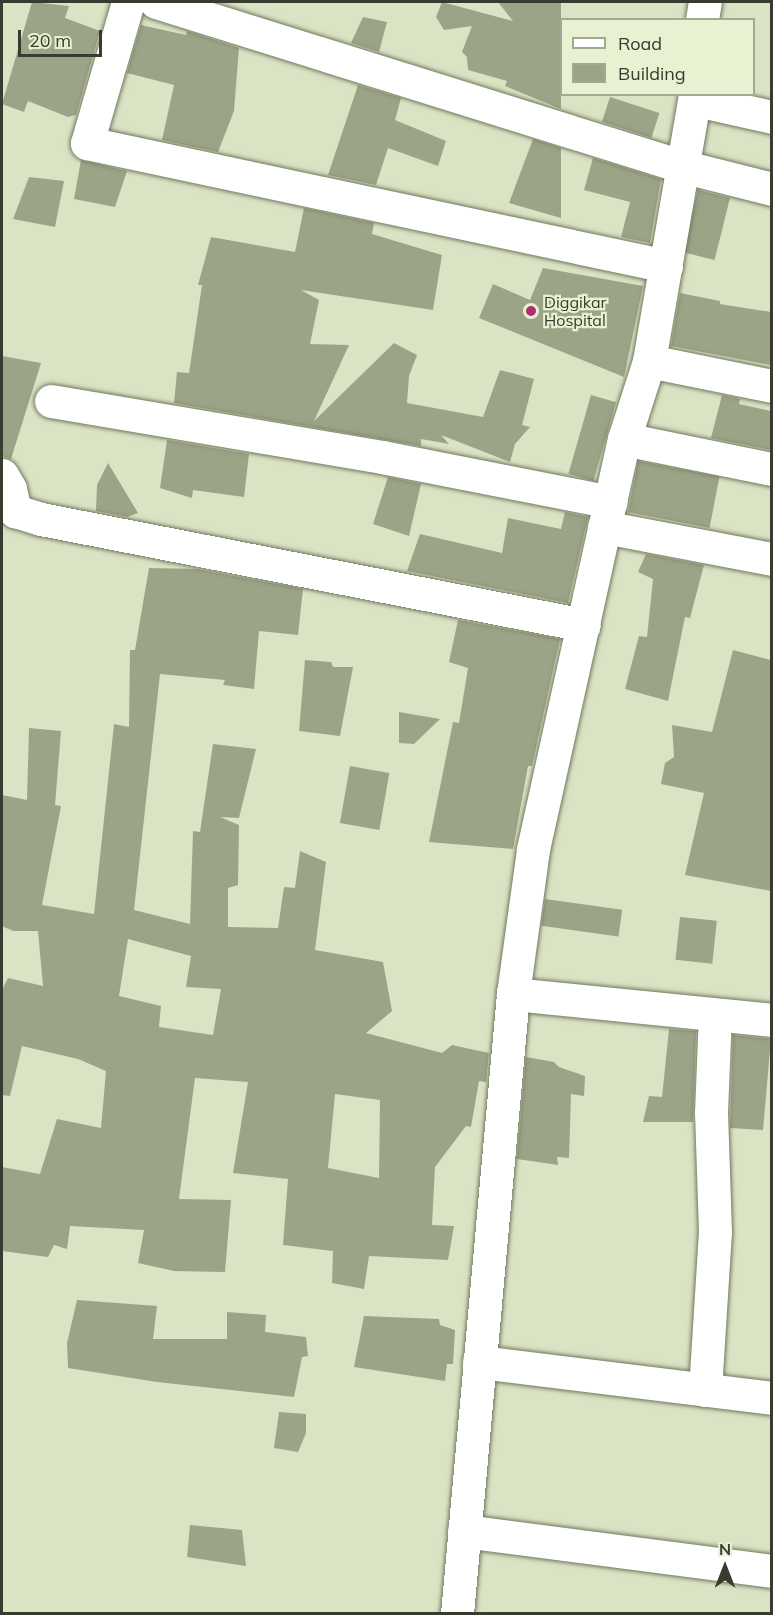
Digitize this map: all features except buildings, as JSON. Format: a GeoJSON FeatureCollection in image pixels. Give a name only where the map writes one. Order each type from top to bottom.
{"type":"FeatureCollection","features":[{"type":"Feature","properties":{"kind":"street"},"geometry":{"type":"LineString","coordinates":[[128,2],[87,143],[666,266]]}},
{"type":"Feature","properties":{"kind":"street"},"geometry":{"type":"LineString","coordinates":[[156,2],[681,166],[771,189]]}},
{"type":"Feature","properties":{"kind":"street"},"geometry":{"type":"LineString","coordinates":[[702,18],[705,2]]}},
{"type":"Feature","properties":{"kind":"street"},"geometry":{"type":"LineString","coordinates":[[457,1614],[513,994],[532,849],[624,439],[649,361],[681,166],[695,97],[771,117]]}},
{"type":"Feature","properties":{"kind":"street"},"geometry":{"type":"LineString","coordinates":[[649,361],[771,386]]}},
{"type":"Feature","properties":{"kind":"street"},"geometry":{"type":"LineString","coordinates":[[51,401],[382,457],[608,514],[771,559]]}},
{"type":"Feature","properties":{"kind":"street"},"geometry":{"type":"LineString","coordinates":[[624,439],[771,469]]}},
{"type":"Feature","properties":{"kind":"street"},"geometry":{"type":"LineString","coordinates":[[2,476],[10,489],[15,511],[42,519],[584,625]]}},
{"type":"Feature","properties":{"kind":"street"},"geometry":{"type":"LineString","coordinates":[[513,994],[771,1020]]}},
{"type":"Feature","properties":{"kind":"street"},"geometry":{"type":"LineString","coordinates":[[705,1390],[716,1232],[711,1113],[715,1015]]}},
{"type":"Feature","properties":{"kind":"street"},"geometry":{"type":"LineString","coordinates":[[480,1362],[771,1398]]}},
{"type":"Feature","properties":{"kind":"street"},"geometry":{"type":"LineString","coordinates":[[464,1531],[771,1571]]}},
{"type":"Feature","properties":{"kind":"place","name":"Diggikar Hospital"},"geometry":{"type":"Point","coordinates":[531,311]}}]}
